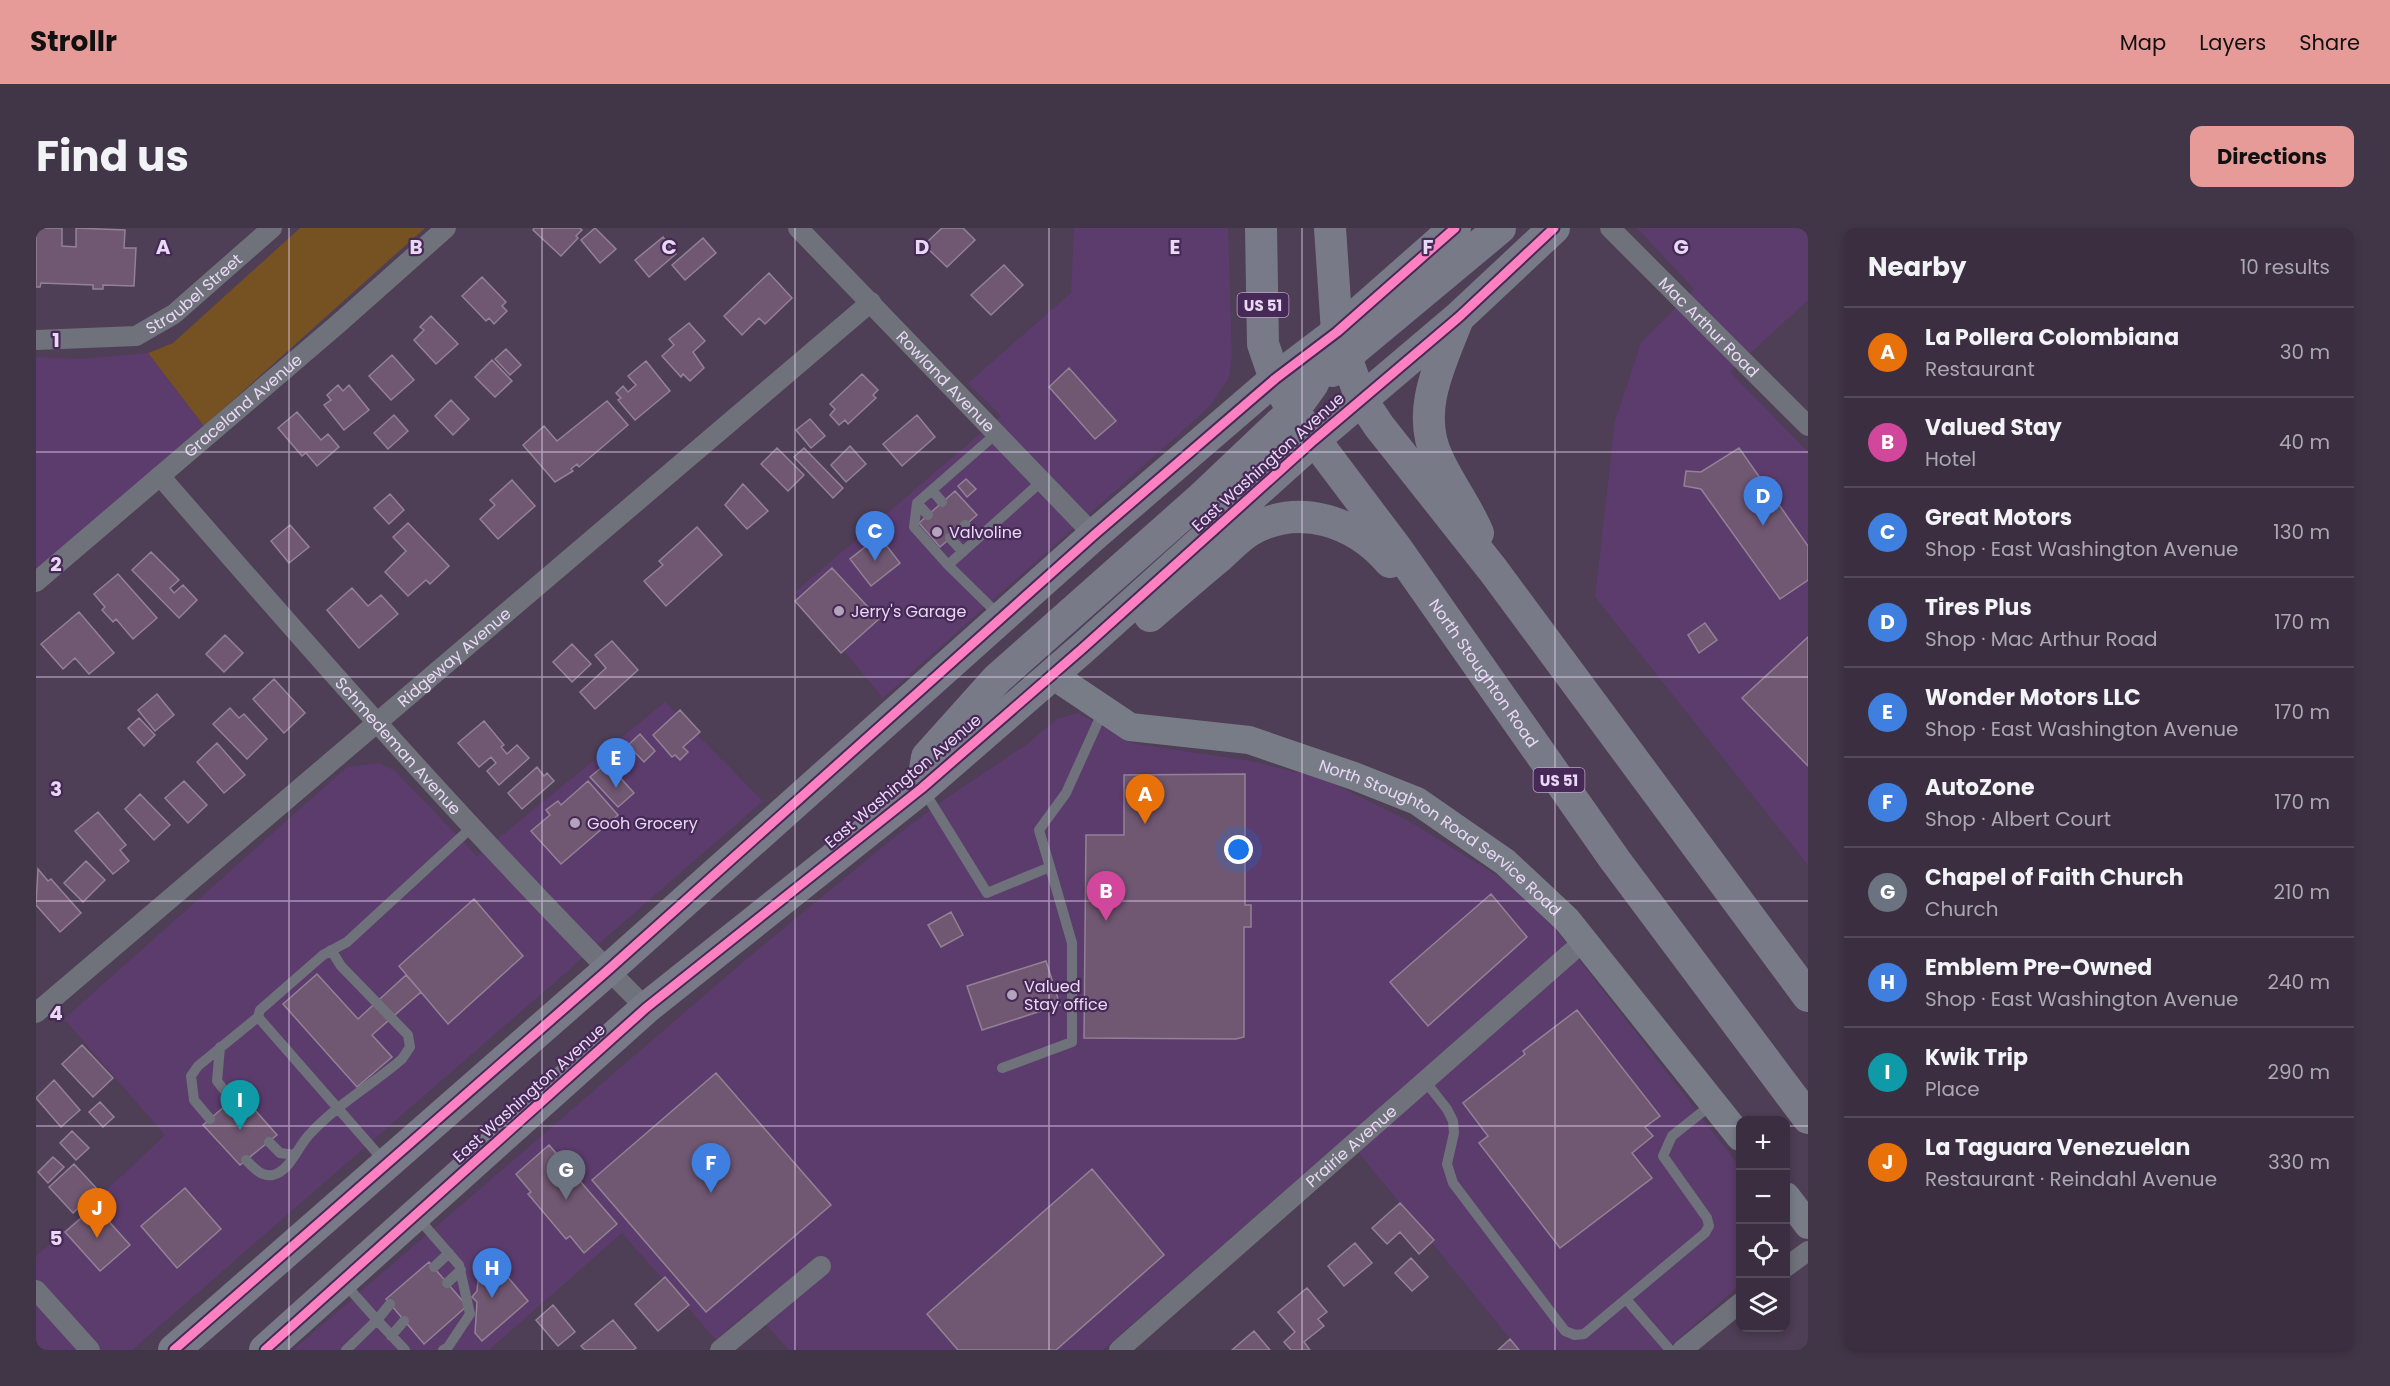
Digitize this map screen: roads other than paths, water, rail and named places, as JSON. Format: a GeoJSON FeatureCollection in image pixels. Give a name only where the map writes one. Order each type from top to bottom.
{"type":"FeatureCollection","features":[{"type":"Feature","properties":{"kind":"main road","name":"North Stoughton Road"},"geometry":{"type":"LineString","coordinates":[[1261,228],[1263,344],[1275,379],[1293,411],[1397,549],[1615,860],[1808,1118]]}},
{"type":"Feature","properties":{"kind":"main road"},"geometry":{"type":"LineString","coordinates":[[1330,228],[1341,345],[1361,399],[1379,426],[1493,570],[1808,996]]}},
{"type":"Feature","properties":{"kind":"main road"},"geometry":{"type":"LineString","coordinates":[[922,788],[927,756],[997,679],[1200,499],[1293,411],[1341,345],[1455,228]]}},
{"type":"Feature","properties":{"kind":"main road"},"geometry":{"type":"LineString","coordinates":[[174,1350],[608,970],[1001,617],[1275,379],[1341,345],[1500,228]]}},
{"type":"Feature","properties":{"kind":"main road","name":"East Washington Avenue"},"geometry":{"type":"LineString","coordinates":[[265,1350],[646,1008],[922,788],[1083,648],[1314,440],[1459,317],[1554,228]]}},
{"type":"Feature","properties":{"kind":"main road"},"geometry":{"type":"LineString","coordinates":[[1459,317],[1432,387],[1428,409],[1429,432],[1438,460],[1463,501],[1493,570]]}},
{"type":"Feature","properties":{"kind":"main road"},"geometry":{"type":"LineString","coordinates":[[1314,440],[1319,395],[1333,370],[1341,345]]}},
{"type":"Feature","properties":{"kind":"main road"},"geometry":{"type":"LineString","coordinates":[[1083,648],[1101,651],[1112,649],[1250,530],[1289,517],[1304,517],[1320,518],[1343,525],[1382,552],[1474,660]]}},
{"type":"Feature","properties":{"kind":"street","name":"Straubel Street"},"geometry":{"type":"LineString","coordinates":[[36,340],[136,336],[174,314],[272,228]]}},
{"type":"Feature","properties":{"kind":"street","name":"Graceland Avenue"},"geometry":{"type":"LineString","coordinates":[[36,582],[446,228]]}},
{"type":"Feature","properties":{"kind":"street","name":"Rowland Avenue"},"geometry":{"type":"LineString","coordinates":[[798,228],[1094,535]]}},
{"type":"Feature","properties":{"kind":"street","name":"Mac Arthur Road"},"geometry":{"type":"LineString","coordinates":[[1610,228],[1808,426]]}},
{"type":"Feature","properties":{"kind":"street","name":"Ridgeway Avenue"},"geometry":{"type":"LineString","coordinates":[[36,1013],[871,302]]}},
{"type":"Feature","properties":{"kind":"street","name":"Schmedeman Avenue"},"geometry":{"type":"LineString","coordinates":[[160,476],[376,724],[646,1008]]}},
{"type":"Feature","properties":{"kind":"street","name":"North Stoughton Road Service Road"},"geometry":{"type":"LineString","coordinates":[[1051,674],[1130,727],[1249,740],[1354,776],[1417,801],[1505,862],[1567,920],[1736,1132]]}},
{"type":"Feature","properties":{"kind":"street","name":"Prairie Avenue"},"geometry":{"type":"LineString","coordinates":[[1119,1350],[1584,941]]}},
{"type":"Feature","properties":{"kind":"street"},"geometry":{"type":"LineString","coordinates":[[1790,1202],[1808,1225]]}},
{"type":"Feature","properties":{"kind":"street"},"geometry":{"type":"LineString","coordinates":[[1790,1264],[1808,1251]]}},
{"type":"Feature","properties":{"kind":"street"},"geometry":{"type":"LineString","coordinates":[[720,1350],[821,1266]]}},
{"type":"Feature","properties":{"kind":"street"},"geometry":{"type":"LineString","coordinates":[[36,1290],[90,1350]]}},
{"type":"Feature","properties":{"kind":"street"},"geometry":{"type":"LineString","coordinates":[[1682,1350],[1736,1306]]}},
{"type":"Feature","properties":{"kind":"lane"},"geometry":{"type":"LineString","coordinates":[[996,434],[917,503],[914,527],[948,565],[1001,617]]}},
{"type":"Feature","properties":{"kind":"lane"},"geometry":{"type":"LineString","coordinates":[[948,565],[1042,481]]}},
{"type":"Feature","properties":{"kind":"lane"},"geometry":{"type":"LineString","coordinates":[[932,490],[942,502]]}},
{"type":"Feature","properties":{"kind":"lane"},"geometry":{"type":"LineString","coordinates":[[917,503],[928,515]]}},
{"type":"Feature","properties":{"kind":"lane"},"geometry":{"type":"LineString","coordinates":[[965,525],[977,539]]}},
{"type":"Feature","properties":{"kind":"lane"},"geometry":{"type":"LineString","coordinates":[[950,538],[963,552]]}},
{"type":"Feature","properties":{"kind":"lane"},"geometry":{"type":"LineString","coordinates":[[1002,1068],[1072,1042],[1072,943],[1039,830],[1066,794],[1104,711]]}},
{"type":"Feature","properties":{"kind":"lane"},"geometry":{"type":"LineString","coordinates":[[922,788],[987,893],[1050,867]]}},
{"type":"Feature","properties":{"kind":"lane"},"geometry":{"type":"LineString","coordinates":[[210,1119],[194,1100],[191,1076],[220,1047],[258,1017],[260,1010],[331,950],[346,942],[472,827]]}},
{"type":"Feature","properties":{"kind":"lane"},"geometry":{"type":"LineString","coordinates":[[246,1160],[264,1175],[275,1175],[295,1155],[307,1137],[339,1108],[402,1059],[410,1047],[408,1035],[341,966],[331,950]]}},
{"type":"Feature","properties":{"kind":"lane"},"geometry":{"type":"LineString","coordinates":[[258,1017],[385,1163]]}},
{"type":"Feature","properties":{"kind":"lane"},"geometry":{"type":"LineString","coordinates":[[220,1047],[218,1081],[232,1100]]}},
{"type":"Feature","properties":{"kind":"lane"},"geometry":{"type":"LineString","coordinates":[[1425,1081],[1447,1109],[1453,1121],[1454,1133],[1448,1164],[1453,1183],[1565,1331],[1575,1335],[1584,1334],[1705,1233],[1708,1226],[1707,1218],[1663,1156],[1672,1136],[1714,1103]]}},
{"type":"Feature","properties":{"kind":"lane"},"geometry":{"type":"LineString","coordinates":[[269,1142],[280,1153],[295,1155]]}},
{"type":"Feature","properties":{"kind":"lane"},"geometry":{"type":"LineString","coordinates":[[415,1215],[461,1270],[470,1314],[448,1347],[442,1350]]}},
{"type":"Feature","properties":{"kind":"lane"},"geometry":{"type":"LineString","coordinates":[[434,1267],[449,1253]]}},
{"type":"Feature","properties":{"kind":"lane"},"geometry":{"type":"LineString","coordinates":[[447,1283],[461,1270]]}},
{"type":"Feature","properties":{"kind":"lane"},"geometry":{"type":"LineString","coordinates":[[342,1281],[362,1300],[405,1350]]}},
{"type":"Feature","properties":{"kind":"lane"},"geometry":{"type":"LineString","coordinates":[[1626,1299],[1670,1350]]}},
{"type":"Feature","properties":{"kind":"lane"},"geometry":{"type":"LineString","coordinates":[[346,1350],[390,1304]]}},
{"type":"Feature","properties":{"kind":"lane"},"geometry":{"type":"LineString","coordinates":[[391,1336],[404,1321]]}},
{"type":"Feature","properties":{"kind":"place","name":"Tires Plus"},"geometry":{"type":"Point","coordinates":[1763,526]}},
{"type":"Feature","properties":{"kind":"place","name":"Valvoline"},"geometry":{"type":"Point","coordinates":[937,532]}},
{"type":"Feature","properties":{"kind":"place","name":"Great Motors"},"geometry":{"type":"Point","coordinates":[875,561]}},
{"type":"Feature","properties":{"kind":"place","name":"Jerry's Garage"},"geometry":{"type":"Point","coordinates":[839,611]}},
{"type":"Feature","properties":{"kind":"place","name":"Wonder Motors LLC"},"geometry":{"type":"Point","coordinates":[616,788]}},
{"type":"Feature","properties":{"kind":"place","name":"Gooh Grocery"},"geometry":{"type":"Point","coordinates":[575,823]}},
{"type":"Feature","properties":{"kind":"place","name":"La Pollera Colombiana"},"geometry":{"type":"Point","coordinates":[1145,824]}},
{"type":"Feature","properties":{"kind":"place","name":"Valued Stay"},"geometry":{"type":"Point","coordinates":[1106,921]}},
{"type":"Feature","properties":{"kind":"place","name":"Valued Stay office"},"geometry":{"type":"Point","coordinates":[1012,995]}},
{"type":"Feature","properties":{"kind":"place","name":"Kwik Trip"},"geometry":{"type":"Point","coordinates":[240,1130]}},
{"type":"Feature","properties":{"kind":"place","name":"AutoZone"},"geometry":{"type":"Point","coordinates":[711,1193]}},
{"type":"Feature","properties":{"kind":"place","name":"Chapel of Faith Church"},"geometry":{"type":"Point","coordinates":[566,1200]}},
{"type":"Feature","properties":{"kind":"place","name":"La Taguara Venezuelan"},"geometry":{"type":"Point","coordinates":[97,1238]}},
{"type":"Feature","properties":{"kind":"place","name":"Emblem Pre-Owned"},"geometry":{"type":"Point","coordinates":[492,1298]}}]}
